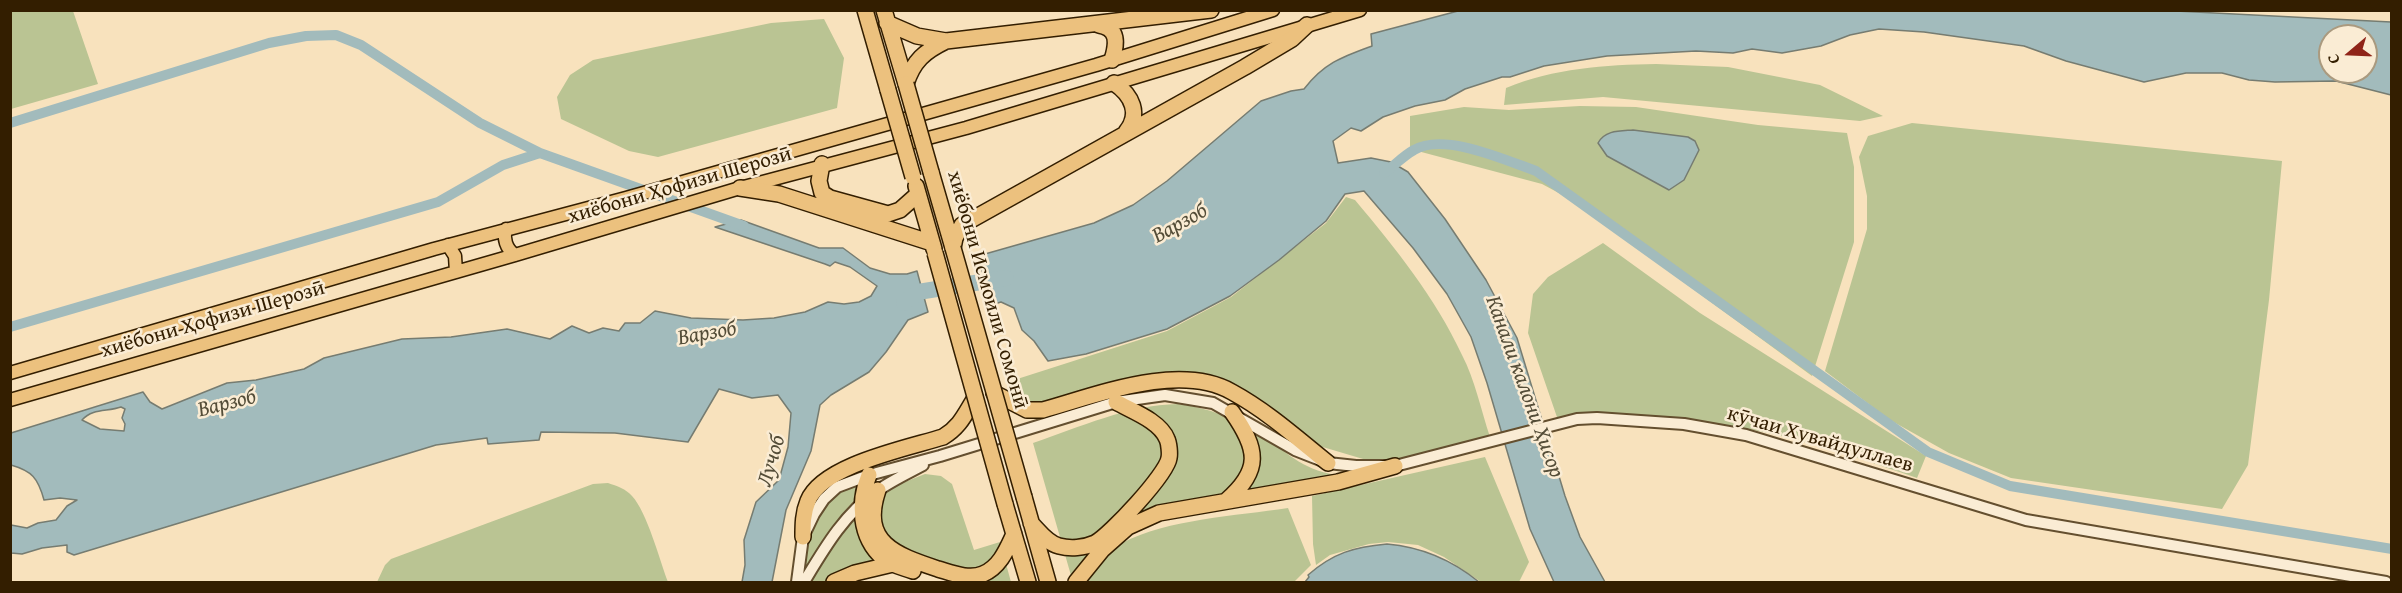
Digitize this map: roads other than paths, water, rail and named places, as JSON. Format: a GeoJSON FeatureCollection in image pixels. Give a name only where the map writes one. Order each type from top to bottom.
{"type":"FeatureCollection","features":[{"type":"Feature","properties":{"kind":"highway","name":"хиёбони Исмоили Сомонӣ"},"geometry":{"type":"LineString","coordinates":[[865,10],[1028,582]]}},
{"type":"Feature","properties":{"kind":"highway"},"geometry":{"type":"LineString","coordinates":[[886,17],[917,36],[946,41],[1099,25],[1121,19],[1211,10]]}},
{"type":"Feature","properties":{"kind":"highway","name":"хиёбони Исмоили Сомонӣ"},"geometry":{"type":"LineString","coordinates":[[886,17],[1047,582]]}},
{"type":"Feature","properties":{"kind":"highway"},"geometry":{"type":"LineString","coordinates":[[1099,25],[1109,27],[1114,34],[1116,44],[1112,60]]}},
{"type":"Feature","properties":{"kind":"highway"},"geometry":{"type":"LineString","coordinates":[[953,248],[962,225],[1278,48],[1308,25]]}},
{"type":"Feature","properties":{"kind":"highway"},"geometry":{"type":"LineString","coordinates":[[906,84],[917,61],[926,52],[946,41]]}},
{"type":"Feature","properties":{"kind":"highway"},"geometry":{"type":"LineString","coordinates":[[1114,83],[1132,102],[1134,120],[1126,132]]}},
{"type":"Feature","properties":{"kind":"highway"},"geometry":{"type":"LineString","coordinates":[[822,165],[819,187],[822,193],[830,198],[888,214],[900,210],[918,194]]}},
{"type":"Feature","properties":{"kind":"highway"},"geometry":{"type":"LineString","coordinates":[[740,188],[779,194],[934,248]]}},
{"type":"Feature","properties":{"kind":"highway"},"geometry":{"type":"LineString","coordinates":[[943,212],[953,222],[962,225]]}},
{"type":"Feature","properties":{"kind":"highway"},"geometry":{"type":"LineString","coordinates":[[994,393],[1027,410],[1043,411],[1153,381],[1190,381],[1230,390],[1277,422],[1328,463]]}},
{"type":"Feature","properties":{"kind":"highway"},"geometry":{"type":"LineString","coordinates":[[803,537],[803,518],[808,500],[817,487],[846,467],[943,437],[954,431],[975,398]]}},
{"type":"Feature","properties":{"kind":"highway"},"geometry":{"type":"LineString","coordinates":[[1031,523],[1049,541],[1058,546],[1083,547],[1095,543],[1111,532],[1163,471],[1169,458],[1167,440],[1157,426],[1116,402]]}},
{"type":"Feature","properties":{"kind":"highway"},"geometry":{"type":"LineString","coordinates":[[1226,501],[1242,487],[1253,460],[1251,443],[1232,412]]}},
{"type":"Feature","properties":{"kind":"highway"},"geometry":{"type":"LineString","coordinates":[[1076,582],[1102,550],[1128,527],[1159,513],[1338,482],[1395,466]]}},
{"type":"Feature","properties":{"kind":"highway"},"geometry":{"type":"LineString","coordinates":[[869,475],[861,504],[866,532],[872,545],[882,557],[893,564],[950,582]]}},
{"type":"Feature","properties":{"kind":"highway"},"geometry":{"type":"LineString","coordinates":[[878,490],[872,510],[874,524],[881,541],[903,558],[956,574],[971,576],[982,574],[1000,561],[1014,534]]}},
{"type":"Feature","properties":{"kind":"highway"},"geometry":{"type":"LineString","coordinates":[[834,582],[855,573],[893,564]]}},
{"type":"Feature","properties":{"kind":"main road","name":"хиёбони Ҳофизи Шерозӣ"},"geometry":{"type":"LineString","coordinates":[[10,373],[448,245],[627,198],[1112,60],[1273,10]]}},
{"type":"Feature","properties":{"kind":"main road","name":"хиёбони Ҳофизи Шерозӣ"},"geometry":{"type":"LineString","coordinates":[[10,400],[708,197],[966,128],[1357,11]]}},
{"type":"Feature","properties":{"kind":"main road"},"geometry":{"type":"LineString","coordinates":[[506,229],[507,246],[515,255]]}},
{"type":"Feature","properties":{"kind":"main road"},"geometry":{"type":"LineString","coordinates":[[448,245],[455,256],[456,272]]}},
{"type":"Feature","properties":{"kind":"street","name":"кӯчаи Хувайдуллаев"},"geometry":{"type":"LineString","coordinates":[[797,582],[803,537],[824,499],[837,487],[869,475],[940,456],[1116,402],[1165,395],[1213,403],[1295,450],[1328,463],[1356,466],[1395,466],[1577,419],[1597,418],[1684,424],[1746,435],[2026,520],[2386,582]]}},
{"type":"Feature","properties":{"kind":"street","name":"кӯчаи Хувайдуллаев"},"geometry":{"type":"LineString","coordinates":[[804,582],[838,529],[861,504],[878,490],[940,456]]}},
{"type":"Feature","properties":{"kind":"water","name":"Канали калони Ҳисор"},"geometry":{"type":"Polygon","coordinates":[[[2156,10],[2391,22],[2391,95],[2348,84],[2378,84],[2378,24],[2318,24],[2318,81],[2275,82],[2249,80],[2222,73],[2186,73],[2144,82],[2066,61],[2024,46],[1924,32],[1879,29],[1850,35],[1821,46],[1782,53],[1752,49],[1733,53],[1696,51],[1607,56],[1544,66],[1465,89],[1445,100],[1415,106],[1383,117],[1361,131],[1351,128],[1333,141],[1338,163],[1371,158],[1391,162],[1408,172],[1445,219],[1486,280],[1517,338],[1565,496],[1580,537],[1605,582],[1554,582],[1530,529],[1471,337],[1447,294],[1413,248],[1364,191],[1345,194],[1326,221],[1230,296],[1167,329],[1086,354],[1048,361],[1034,341],[1022,330],[1014,308],[1001,302],[991,305],[978,256],[1094,223],[1133,205],[1167,181],[1261,101],[1304,89],[1326,67],[1372,46],[1371,34],[1458,11],[2156,10]]]}},
{"type":"Feature","properties":{"kind":"water"},"geometry":{"type":"Polygon","coordinates":[[[1633,130],[1688,137],[1695,141],[1699,150],[1684,180],[1669,190],[1607,156],[1598,143],[1609,133],[1633,130]]]}},
{"type":"Feature","properties":{"kind":"water"},"geometry":{"type":"Polygon","coordinates":[[[741,220],[819,248],[843,248],[870,268],[890,274],[907,274],[917,271],[928,312],[908,320],[869,372],[831,395],[820,405],[811,451],[786,510],[772,582],[742,582],[745,565],[744,540],[756,502],[779,480],[788,447],[791,413],[778,395],[752,398],[719,389],[688,442],[615,433],[541,432],[539,440],[488,444],[487,438],[436,445],[74,555],[67,552],[67,545],[42,548],[22,554],[11,553],[11,525],[27,528],[38,523],[56,520],[67,506],[77,500],[60,498],[44,500],[33,476],[11,465],[11,433],[143,392],[150,402],[162,409],[227,383],[256,380],[304,369],[324,358],[402,339],[451,337],[507,329],[550,339],[572,326],[589,333],[603,328],[619,331],[625,323],[640,323],[655,311],[691,318],[743,320],[774,318],[805,312],[828,302],[844,304],[859,302],[871,296],[877,286],[850,267],[835,262],[830,266],[715,227],[741,220]],[[121,407],[95,412],[82,420],[100,429],[124,431],[125,424],[122,418],[125,409],[121,407]]]}},
{"type":"Feature","properties":{"kind":"water"},"geometry":{"type":"Polygon","coordinates":[[[1387,544],[1412,548],[1436,556],[1458,567],[1479,582],[1305,582],[1308,575],[1317,567],[1335,556],[1354,549],[1387,544]]]}},
{"type":"Feature","properties":{"kind":"waterway"},"geometry":{"type":"LineString","coordinates":[[10,123],[269,43],[306,36],[336,35],[361,45],[480,123],[540,153],[744,226]]}},
{"type":"Feature","properties":{"kind":"waterway"},"geometry":{"type":"LineString","coordinates":[[1384,173],[1414,150],[1427,145],[1441,144],[1475,150],[1536,171],[1928,452],[2010,486],[2392,549]]}},
{"type":"Feature","properties":{"kind":"waterway"},"geometry":{"type":"LineString","coordinates":[[10,327],[438,202],[503,165],[540,153]]}},
{"type":"Feature","properties":{"kind":"waterway","name":"Варзоб"},"geometry":{"type":"LineString","coordinates":[[904,303],[918,292],[1006,278]]}},
{"type":"Feature","properties":{"kind":"water label","name":"Лучоб"},"geometry":{"type":"Point","coordinates":[772,461]}}]}
